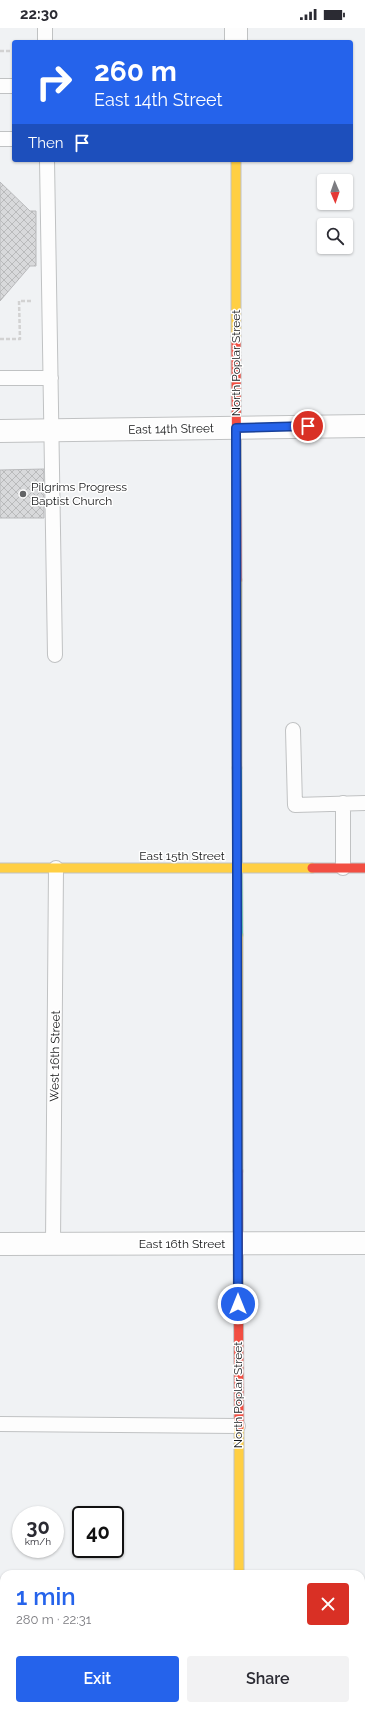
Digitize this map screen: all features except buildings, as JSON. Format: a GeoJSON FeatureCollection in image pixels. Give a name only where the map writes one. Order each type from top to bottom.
{"type":"FeatureCollection","features":[{"type":"Feature","properties":{"kind":"street"},"geometry":{"type":"LineString","coordinates":[[236,28],[236,40]]}},
{"type":"Feature","properties":{"kind":"street","name":"North Poplar Street"},"geometry":{"type":"LineString","coordinates":[[236,162],[239,1570]]}},
{"type":"Feature","properties":{"kind":"street","name":"East 14th Street"},"geometry":{"type":"LineString","coordinates":[[0,431],[365,426]]}},
{"type":"Feature","properties":{"kind":"street","name":"East 15th Street"},"geometry":{"type":"LineString","coordinates":[[0,868],[365,868]]}},
{"type":"Feature","properties":{"kind":"street","name":"East 16th Street"},"geometry":{"type":"LineString","coordinates":[[0,1244],[365,1243]]}},
{"type":"Feature","properties":{"kind":"lane"},"geometry":{"type":"LineString","coordinates":[[45,28],[45,40]]}},
{"type":"Feature","properties":{"kind":"lane"},"geometry":{"type":"LineString","coordinates":[[0,86],[12,86]]}},
{"type":"Feature","properties":{"kind":"lane"},"geometry":{"type":"LineString","coordinates":[[0,139],[12,139]]}},
{"type":"Feature","properties":{"kind":"lane"},"geometry":{"type":"LineString","coordinates":[[47,162],[56,655]]}},
{"type":"Feature","properties":{"kind":"lane"},"geometry":{"type":"LineString","coordinates":[[0,378],[51,378]]}},
{"type":"Feature","properties":{"kind":"lane"},"geometry":{"type":"LineString","coordinates":[[293,730],[295,805],[365,803]]}},
{"type":"Feature","properties":{"kind":"lane"},"geometry":{"type":"LineString","coordinates":[[343,803],[343,868]]}},
{"type":"Feature","properties":{"kind":"lane","name":"West 16th Street"},"geometry":{"type":"LineString","coordinates":[[53,1244],[56,868]]}},
{"type":"Feature","properties":{"kind":"lane"},"geometry":{"type":"LineString","coordinates":[[0,1424],[238,1426]]}},
{"type":"Feature","properties":{"kind":"path"},"geometry":{"type":"LineString","coordinates":[[0,51],[12,51]]}},
{"type":"Feature","properties":{"kind":"traffic: fast"},"geometry":{"type":"LineString","coordinates":[[237,768],[238,935]]}},
{"type":"Feature","properties":{"kind":"traffic: slow"},"geometry":{"type":"LineString","coordinates":[[236,162],[236,341]]}},
{"type":"Feature","properties":{"kind":"traffic: slow"},"geometry":{"type":"LineString","coordinates":[[237,580],[237,768]]}},
{"type":"Feature","properties":{"kind":"traffic: slow"},"geometry":{"type":"LineString","coordinates":[[0,868],[312,868]]}},
{"type":"Feature","properties":{"kind":"traffic: slow"},"geometry":{"type":"LineString","coordinates":[[238,935],[238,1171]]}},
{"type":"Feature","properties":{"kind":"traffic: slow"},"geometry":{"type":"LineString","coordinates":[[239,1427],[239,1570]]}},
{"type":"Feature","properties":{"kind":"traffic: jam"},"geometry":{"type":"LineString","coordinates":[[236,341],[237,580]]}},
{"type":"Feature","properties":{"kind":"traffic: jam"},"geometry":{"type":"LineString","coordinates":[[312,868],[365,868]]}},
{"type":"Feature","properties":{"kind":"traffic: jam"},"geometry":{"type":"LineString","coordinates":[[238,1171],[239,1427]]}},
{"type":"Feature","properties":{"kind":"place","name":"Pilgrims Progress Baptist Church"},"geometry":{"type":"Point","coordinates":[23,494]}},
{"type":"Feature","properties":{"kind":"route"},"geometry":{"type":"LineString","coordinates":[[238,1304],[236,428],[308,426]]}}]}
